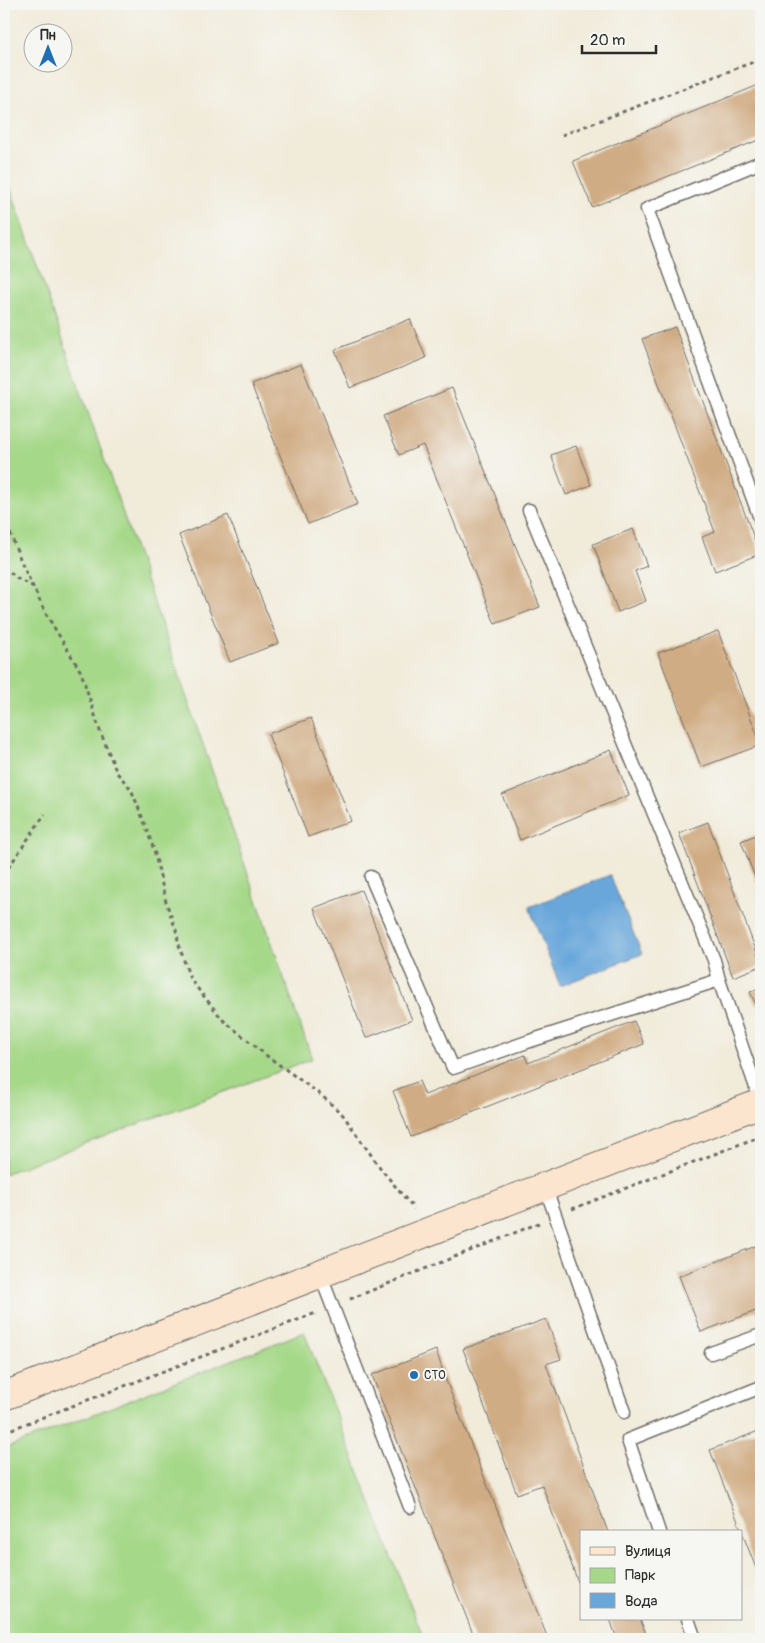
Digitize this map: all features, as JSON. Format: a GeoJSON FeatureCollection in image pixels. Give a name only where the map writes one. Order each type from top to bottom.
{"type":"FeatureCollection","features":[{"type":"Feature","properties":{"kind":"main road"},"geometry":{"type":"LineString","coordinates":[[4,1396],[761,1102]]}},
{"type":"Feature","properties":{"kind":"lane"},"geometry":{"type":"LineString","coordinates":[[761,162],[647,209],[761,522]]}},
{"type":"Feature","properties":{"kind":"lane"},"geometry":{"type":"LineString","coordinates":[[529,510],[714,960],[719,980],[761,1102]]}},
{"type":"Feature","properties":{"kind":"lane"},"geometry":{"type":"LineString","coordinates":[[371,877],[453,1068],[719,980]]}},
{"type":"Feature","properties":{"kind":"lane"},"geometry":{"type":"LineString","coordinates":[[545,1186],[624,1412]]}},
{"type":"Feature","properties":{"kind":"lane"},"geometry":{"type":"LineString","coordinates":[[320,1274],[410,1507]]}},
{"type":"Feature","properties":{"kind":"lane"},"geometry":{"type":"LineString","coordinates":[[711,1353],[761,1334]]}},
{"type":"Feature","properties":{"kind":"lane"},"geometry":{"type":"LineString","coordinates":[[658,1530],[628,1440],[761,1387]]}},
{"type":"Feature","properties":{"kind":"lane"},"geometry":{"type":"LineString","coordinates":[[688,1620],[695,1639]]}},
{"type":"Feature","properties":{"kind":"path"},"geometry":{"type":"LineString","coordinates":[[562,135],[761,59]]}},
{"type":"Feature","properties":{"kind":"path"},"geometry":{"type":"LineString","coordinates":[[4,518],[46,614],[80,672],[100,731],[117,773],[131,789],[154,850],[166,902],[190,979],[223,1020],[267,1056],[321,1095],[343,1115],[381,1169],[414,1209]]}},
{"type":"Feature","properties":{"kind":"path"},"geometry":{"type":"LineString","coordinates":[[4,566],[18,579],[33,587]]}},
{"type":"Feature","properties":{"kind":"path"},"geometry":{"type":"LineString","coordinates":[[4,874],[45,814]]}},
{"type":"Feature","properties":{"kind":"path"},"geometry":{"type":"LineString","coordinates":[[570,1210],[761,1136]]}},
{"type":"Feature","properties":{"kind":"path"},"geometry":{"type":"LineString","coordinates":[[4,1432],[332,1306],[543,1221]]}},
{"type":"Feature","properties":{"kind":"green space"},"geometry":{"type":"Polygon","coordinates":[[[4,170],[312,1059],[4,1174],[4,170]]]}},
{"type":"Feature","properties":{"kind":"green space"},"geometry":{"type":"Polygon","coordinates":[[[304,1332],[424,1639],[4,1639],[4,1449],[304,1332]]]}},
{"type":"Feature","properties":{"kind":"water"},"geometry":{"type":"Polygon","coordinates":[[[610,875],[642,954],[560,986],[529,907],[610,875]]]}},
{"type":"Feature","properties":{"kind":"building"},"geometry":{"type":"Polygon","coordinates":[[[761,84],[761,139],[592,207],[573,161],[761,84]]]}},
{"type":"Feature","properties":{"kind":"building"},"geometry":{"type":"Polygon","coordinates":[[[410,319],[426,358],[350,388],[335,350],[410,319]]]}},
{"type":"Feature","properties":{"kind":"building"},"geometry":{"type":"Polygon","coordinates":[[[675,327],[760,554],[715,571],[702,537],[715,532],[642,339],[675,327]]]}},
{"type":"Feature","properties":{"kind":"building"},"geometry":{"type":"Polygon","coordinates":[[[301,364],[358,504],[308,524],[251,384],[301,364]]]}},
{"type":"Feature","properties":{"kind":"building"},"geometry":{"type":"Polygon","coordinates":[[[452,388],[540,607],[495,624],[423,445],[399,455],[383,416],[452,388]]]}},
{"type":"Feature","properties":{"kind":"building"},"geometry":{"type":"Polygon","coordinates":[[[576,446],[591,485],[566,495],[551,455],[576,446]]]}},
{"type":"Feature","properties":{"kind":"building"},"geometry":{"type":"Polygon","coordinates":[[[228,515],[279,643],[230,662],[179,535],[228,515]]]}},
{"type":"Feature","properties":{"kind":"building"},"geometry":{"type":"Polygon","coordinates":[[[633,529],[647,566],[635,571],[646,601],[618,612],[593,544],[633,529]]]}},
{"type":"Feature","properties":{"kind":"building"},"geometry":{"type":"Polygon","coordinates":[[[718,631],[761,745],[701,767],[658,653],[718,631]]]}},
{"type":"Feature","properties":{"kind":"building"},"geometry":{"type":"Polygon","coordinates":[[[311,718],[351,821],[308,837],[268,734],[311,718]]]}},
{"type":"Feature","properties":{"kind":"building"},"geometry":{"type":"Polygon","coordinates":[[[611,750],[629,795],[520,840],[502,795],[611,750]]]}},
{"type":"Feature","properties":{"kind":"building"},"geometry":{"type":"Polygon","coordinates":[[[708,822],[761,964],[761,966],[733,977],[679,833],[708,822]]]}},
{"type":"Feature","properties":{"kind":"building"},"geometry":{"type":"Polygon","coordinates":[[[761,833],[761,893],[741,841],[761,833]]]}},
{"type":"Feature","properties":{"kind":"building"},"geometry":{"type":"Polygon","coordinates":[[[361,890],[412,1020],[366,1038],[314,908],[361,890]]]}},
{"type":"Feature","properties":{"kind":"building"},"geometry":{"type":"Polygon","coordinates":[[[761,988],[761,1003],[756,1005],[750,992],[761,988]]]}},
{"type":"Feature","properties":{"kind":"building"},"geometry":{"type":"Polygon","coordinates":[[[634,1021],[644,1044],[411,1137],[393,1091],[419,1081],[425,1095],[525,1055],[528,1063],[634,1021]]]}},
{"type":"Feature","properties":{"kind":"building"},"geometry":{"type":"Polygon","coordinates":[[[761,1244],[761,1309],[701,1332],[679,1276],[761,1244]]]}},
{"type":"Feature","properties":{"kind":"building"},"geometry":{"type":"Polygon","coordinates":[[[546,1319],[561,1359],[546,1364],[607,1530],[580,1530],[580,1587],[542,1485],[517,1494],[463,1349],[546,1319]]]}},
{"type":"Feature","properties":{"kind":"building"},"geometry":{"type":"Polygon","coordinates":[[[436,1350],[445,1378],[548,1639],[475,1639],[382,1402],[372,1375],[436,1350]]]}},
{"type":"Feature","properties":{"kind":"building"},"geometry":{"type":"Polygon","coordinates":[[[761,1430],[761,1581],[742,1530],[710,1450],[761,1430]]]}},
{"type":"Feature","properties":{"kind":"building"},"geometry":{"type":"Polygon","coordinates":[[[610,1620],[640,1620],[648,1639],[617,1639],[610,1620]]]}},
{"type":"Feature","properties":{"kind":"place","name":"СТО"},"geometry":{"type":"Point","coordinates":[414,1375]}}]}
